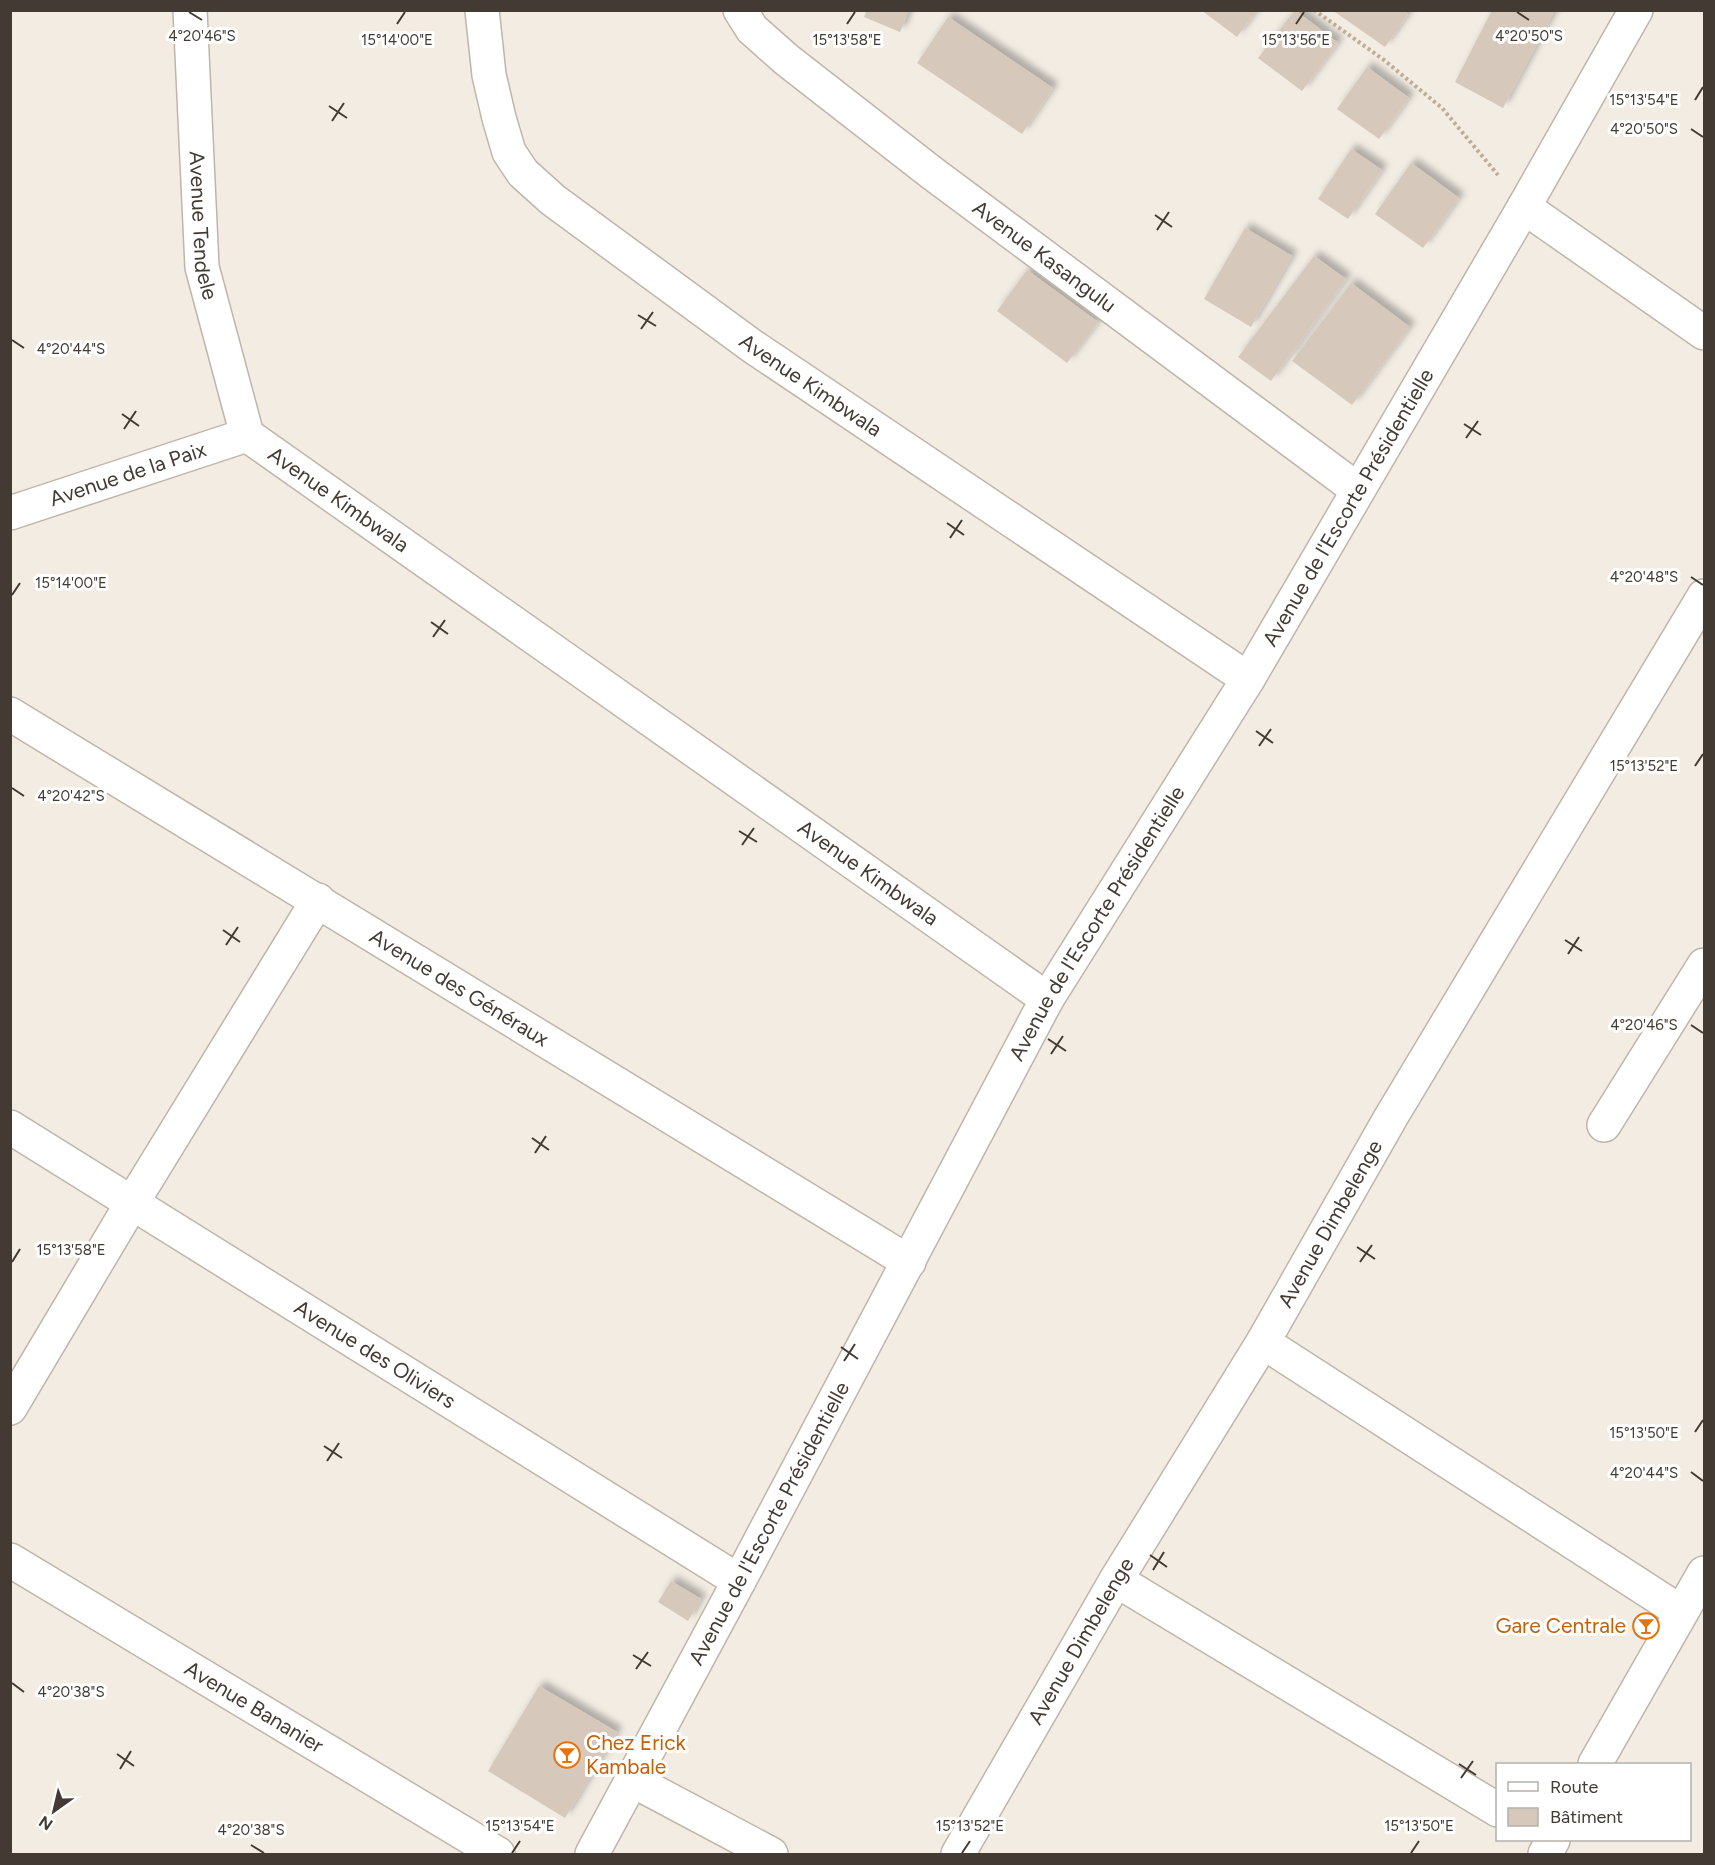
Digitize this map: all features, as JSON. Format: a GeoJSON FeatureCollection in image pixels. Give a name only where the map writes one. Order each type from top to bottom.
{"type":"FeatureCollection","features":[{"type":"Feature","properties":{"kind":"street","name":"Avenue Tendele"},"geometry":{"type":"LineString","coordinates":[[190,10],[202,267],[247,435]]}},
{"type":"Feature","properties":{"kind":"street","name":"Avenue Kimbwala"},"geometry":{"type":"LineString","coordinates":[[482,10],[489,75],[509,152],[523,173],[553,200],[752,346],[1248,679]]}},
{"type":"Feature","properties":{"kind":"street","name":"Avenue Kasangulu"},"geometry":{"type":"LineString","coordinates":[[740,10],[752,29],[778,52],[932,173],[1358,490]]}},
{"type":"Feature","properties":{"kind":"street","name":"Avenue de l'Escorte Présidentielle"},"geometry":{"type":"LineString","coordinates":[[592,1854],[740,1581],[1047,999],[1248,679],[1524,207],[1636,10]]}},
{"type":"Feature","properties":{"kind":"street"},"geometry":{"type":"LineString","coordinates":[[1524,207],[1704,333]]}},
{"type":"Feature","properties":{"kind":"street","name":"Avenue de la Paix"},"geometry":{"type":"LineString","coordinates":[[10,513],[247,435]]}},
{"type":"Feature","properties":{"kind":"street","name":"Avenue Kimbwala"},"geometry":{"type":"LineString","coordinates":[[247,435],[1047,999]]}},
{"type":"Feature","properties":{"kind":"street","name":"Avenue Dimbelenge"},"geometry":{"type":"LineString","coordinates":[[958,1854],[1116,1580],[1263,1342],[1391,1117],[1704,596]]}},
{"type":"Feature","properties":{"kind":"street","name":"Avenue des Généraux"},"geometry":{"type":"LineString","coordinates":[[10,714],[909,1262]]}},
{"type":"Feature","properties":{"kind":"street"},"geometry":{"type":"LineString","coordinates":[[10,1408],[132,1203],[318,900]]}},
{"type":"Feature","properties":{"kind":"street"},"geometry":{"type":"LineString","coordinates":[[1604,1125],[1704,965]]}},
{"type":"Feature","properties":{"kind":"street","name":"Avenue des Oliviers"},"geometry":{"type":"LineString","coordinates":[[10,1127],[740,1581]]}},
{"type":"Feature","properties":{"kind":"street"},"geometry":{"type":"LineString","coordinates":[[1263,1342],[1681,1612]]}},
{"type":"Feature","properties":{"kind":"street","name":"Avenue Bananier"},"geometry":{"type":"LineString","coordinates":[[10,1560],[498,1854]]}},
{"type":"Feature","properties":{"kind":"street"},"geometry":{"type":"LineString","coordinates":[[1596,1763],[1704,1573]]}},
{"type":"Feature","properties":{"kind":"street"},"geometry":{"type":"LineString","coordinates":[[1116,1580],[1496,1809]]}},
{"type":"Feature","properties":{"kind":"street"},"geometry":{"type":"LineString","coordinates":[[632,1780],[771,1854]]}},
{"type":"Feature","properties":{"kind":"path"},"geometry":{"type":"LineString","coordinates":[[1314,10],[1384,60],[1442,108],[1524,207]]}},
{"type":"Feature","properties":{"kind":"building"},"geometry":{"type":"Polygon","coordinates":[[[867,10],[909,10],[900,32],[864,17],[867,10]]]}},
{"type":"Feature","properties":{"kind":"building"},"geometry":{"type":"Polygon","coordinates":[[[1201,10],[1257,10],[1237,37],[1201,10]]]}},
{"type":"Feature","properties":{"kind":"building"},"geometry":{"type":"Polygon","coordinates":[[[1295,10],[1338,43],[1302,91],[1258,58],[1295,10]]]}},
{"type":"Feature","properties":{"kind":"building"},"geometry":{"type":"Polygon","coordinates":[[[1332,10],[1402,10],[1408,14],[1385,47],[1332,10]]]}},
{"type":"Feature","properties":{"kind":"building"},"geometry":{"type":"Polygon","coordinates":[[[1492,10],[1555,10],[1503,108],[1455,82],[1492,10]]]}},
{"type":"Feature","properties":{"kind":"building"},"geometry":{"type":"Polygon","coordinates":[[[948,17],[1053,88],[1022,134],[917,63],[948,17]]]}},
{"type":"Feature","properties":{"kind":"building"},"geometry":{"type":"Polygon","coordinates":[[[1367,67],[1409,98],[1379,139],[1337,109],[1367,67]]]}},
{"type":"Feature","properties":{"kind":"building"},"geometry":{"type":"Polygon","coordinates":[[[1351,149],[1382,170],[1348,219],[1318,199],[1351,149]]]}},
{"type":"Feature","properties":{"kind":"building"},"geometry":{"type":"Polygon","coordinates":[[[1411,163],[1459,198],[1423,248],[1375,214],[1411,163]]]}},
{"type":"Feature","properties":{"kind":"building"},"geometry":{"type":"Polygon","coordinates":[[[1245,228],[1292,256],[1251,327],[1204,299],[1245,228]]]}},
{"type":"Feature","properties":{"kind":"building"},"geometry":{"type":"Polygon","coordinates":[[[1314,256],[1346,279],[1271,381],[1238,357],[1314,256]]]}},
{"type":"Feature","properties":{"kind":"building"},"geometry":{"type":"Polygon","coordinates":[[[1027,270],[1098,322],[1067,363],[997,311],[1027,270]]]}},
{"type":"Feature","properties":{"kind":"building"},"geometry":{"type":"Polygon","coordinates":[[[1351,283],[1410,327],[1352,405],[1292,361],[1351,283]]]}},
{"type":"Feature","properties":{"kind":"building"},"geometry":{"type":"Polygon","coordinates":[[[671,1581],[701,1599],[688,1621],[658,1602],[671,1581]]]}},
{"type":"Feature","properties":{"kind":"building"},"geometry":{"type":"Polygon","coordinates":[[[539,1686],[617,1732],[565,1818],[488,1771],[539,1686]]]}},
{"type":"Feature","properties":{"kind":"place","name":"Gare Centrale"},"geometry":{"type":"Point","coordinates":[1646,1626]}},
{"type":"Feature","properties":{"kind":"place","name":"Chez Erick Kambale"},"geometry":{"type":"Point","coordinates":[567,1755]}}]}
